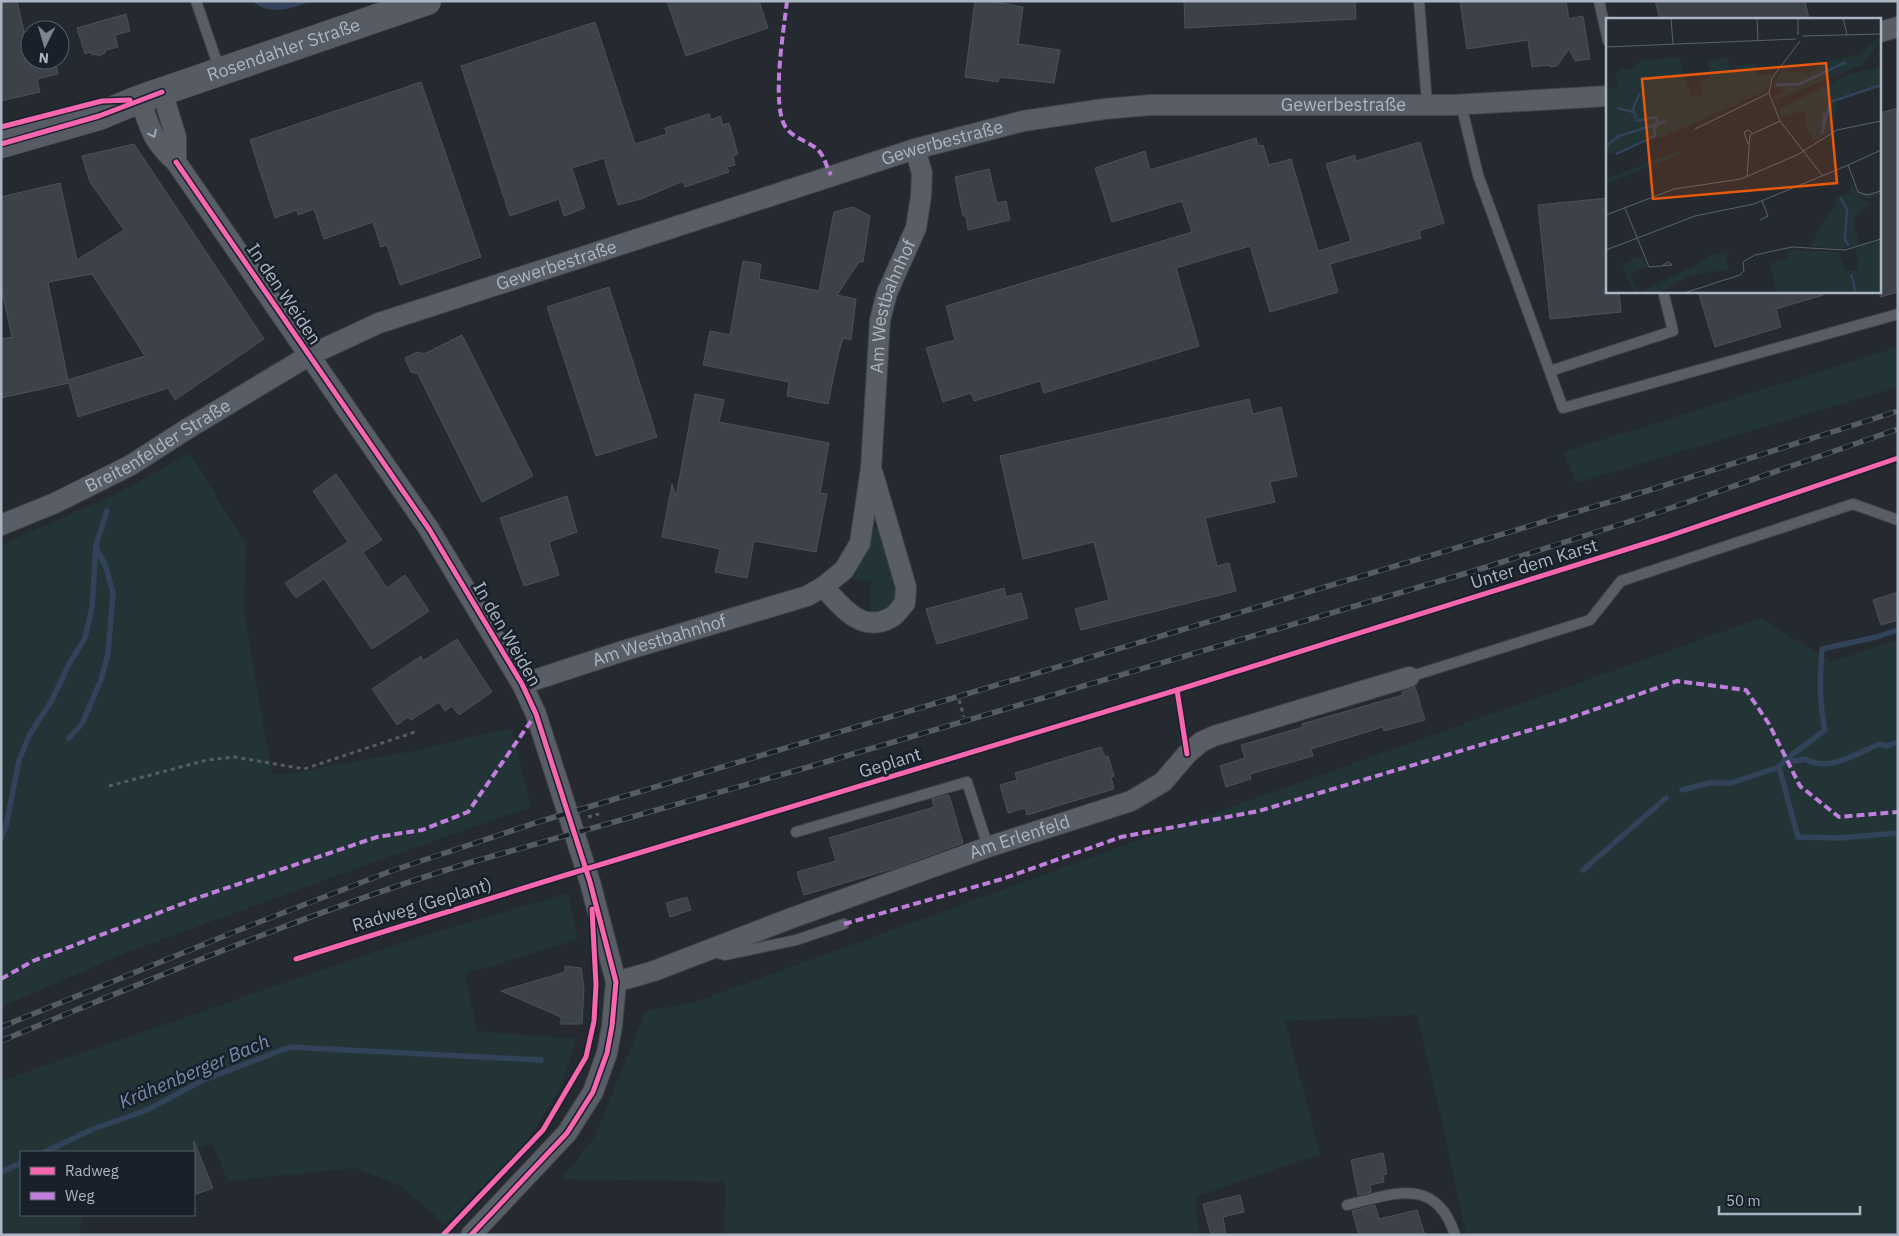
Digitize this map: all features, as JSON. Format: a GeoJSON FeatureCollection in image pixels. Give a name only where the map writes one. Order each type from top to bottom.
{"type":"FeatureCollection","features":[{"type":"Feature","properties":{"kind":"main road","name":"Rosendahler Straße"},"geometry":{"type":"LineString","coordinates":[[1,144],[99,116],[151,96],[427,1]]}},
{"type":"Feature","properties":{"kind":"main road","name":"Rosendahler Straße"},"geometry":{"type":"LineString","coordinates":[[1,127],[102,101],[151,96]]}},
{"type":"Feature","properties":{"kind":"street"},"geometry":{"type":"LineString","coordinates":[[1882,31],[1898,27]]}},
{"type":"Feature","properties":{"kind":"street","name":"In den Weiden"},"geometry":{"type":"LineString","coordinates":[[151,96],[176,137],[176,162],[429,529],[522,684],[536,714],[590,882],[616,982],[612,1026],[607,1053],[593,1092],[567,1134],[471,1235]]}},
{"type":"Feature","properties":{"kind":"street","name":"Gewerbestraße"},"geometry":{"type":"LineString","coordinates":[[310,355],[379,323],[915,149],[1023,121],[1104,109],[1189,104],[1461,104],[1606,96]]}},
{"type":"Feature","properties":{"kind":"street","name":"Am Westbahnhof"},"geometry":{"type":"LineString","coordinates":[[522,684],[622,651],[807,596],[823,587],[844,570],[860,543],[871,468],[880,320],[887,293],[916,228],[921,196],[922,173],[915,149]]}},
{"type":"Feature","properties":{"kind":"street","name":"Breitenfelder Straße"},"geometry":{"type":"LineString","coordinates":[[1,524],[55,503],[131,465],[310,355]]}},
{"type":"Feature","properties":{"kind":"street","name":"Am Westbahnhof"},"geometry":{"type":"LineString","coordinates":[[823,587],[858,621],[880,621],[892,617],[905,603],[906,587],[871,468]]}},
{"type":"Feature","properties":{"kind":"street","name":"Am Erlenfeld"},"geometry":{"type":"LineString","coordinates":[[616,982],[654,971],[988,847],[1131,801],[1163,782],[1187,754],[1201,742],[1214,736],[1409,677]]}},
{"type":"Feature","properties":{"kind":"lane"},"geometry":{"type":"LineString","coordinates":[[196,1],[221,72]]}},
{"type":"Feature","properties":{"kind":"lane"},"geometry":{"type":"LineString","coordinates":[[1419,1],[1427,104]]}},
{"type":"Feature","properties":{"kind":"lane"},"geometry":{"type":"LineString","coordinates":[[1599,1],[1606,33]]}},
{"type":"Feature","properties":{"kind":"lane"},"geometry":{"type":"LineString","coordinates":[[1461,104],[1478,175],[1563,408],[1898,314]]}},
{"type":"Feature","properties":{"kind":"lane"},"geometry":{"type":"LineString","coordinates":[[1550,371],[1673,331],[1662,292]]}},
{"type":"Feature","properties":{"kind":"lane"},"geometry":{"type":"LineString","coordinates":[[1409,677],[1590,620],[1621,581],[1853,504],[1898,520]]}},
{"type":"Feature","properties":{"kind":"lane"},"geometry":{"type":"LineString","coordinates":[[796,832],[967,782],[988,847]]}},
{"type":"Feature","properties":{"kind":"lane"},"geometry":{"type":"LineString","coordinates":[[708,950],[725,955],[796,940],[844,924]]}},
{"type":"Feature","properties":{"kind":"lane"},"geometry":{"type":"LineString","coordinates":[[1347,1205],[1387,1195],[1416,1192],[1434,1199],[1452,1224],[1455,1235]]}},
{"type":"Feature","properties":{"kind":"path"},"geometry":{"type":"LineString","coordinates":[[959,700],[964,717]]}},
{"type":"Feature","properties":{"kind":"path"},"geometry":{"type":"LineString","coordinates":[[108,786],[207,760],[235,757],[304,768],[415,732]]}},
{"type":"Feature","properties":{"kind":"shaded area"},"geometry":{"type":"Polygon","coordinates":[[[1898,347],[1898,387],[1576,483],[1564,452],[1898,347]]]}},
{"type":"Feature","properties":{"kind":"shaded area"},"geometry":{"type":"Polygon","coordinates":[[[190,453],[246,545],[244,611],[272,774],[286,774],[414,751],[511,728],[531,807],[128,952],[1,1007],[1,545],[119,493],[190,453]]]}},
{"type":"Feature","properties":{"kind":"shaded area"},"geometry":{"type":"Polygon","coordinates":[[[875,528],[881,530],[897,586],[896,599],[885,612],[871,613],[871,581],[852,580],[867,551],[875,528]]]}},
{"type":"Feature","properties":{"kind":"shaded area"},"geometry":{"type":"Polygon","coordinates":[[[1761,618],[1831,662],[1898,640],[1898,1235],[1466,1235],[1417,1015],[1285,1021],[1320,1154],[1195,1197],[1199,1235],[724,1235],[725,1182],[562,1179],[595,1136],[646,1011],[695,1002],[1180,825],[1761,618]]]}},
{"type":"Feature","properties":{"kind":"shaded area"},"geometry":{"type":"Polygon","coordinates":[[[568,893],[578,939],[465,974],[477,1031],[577,1039],[559,1091],[521,1149],[445,1224],[402,1187],[356,1168],[228,1181],[212,1143],[193,1151],[20,1151],[20,1216],[82,1216],[80,1235],[1,1235],[1,1081],[406,941],[568,893]]]}},
{"type":"Feature","properties":{"kind":"water"},"geometry":{"type":"Polygon","coordinates":[[[252,1],[311,1],[281,10],[273,10],[259,6],[252,1]]]}},
{"type":"Feature","properties":{"kind":"building"},"geometry":{"type":"Polygon","coordinates":[[[1,1],[17,1],[21,20],[20,70],[57,70],[58,74],[37,79],[40,92],[1,101],[1,1]]]}},
{"type":"Feature","properties":{"kind":"building"},"geometry":{"type":"Polygon","coordinates":[[[667,1],[759,1],[768,28],[686,56],[667,1]]]}},
{"type":"Feature","properties":{"kind":"building"},"geometry":{"type":"Polygon","coordinates":[[[975,1],[990,1],[1023,7],[1018,44],[1060,50],[1054,83],[999,77],[998,82],[965,77],[975,1]]]}},
{"type":"Feature","properties":{"kind":"building"},"geometry":{"type":"Polygon","coordinates":[[[1184,1],[1355,1],[1356,19],[1185,28],[1184,1]]]}},
{"type":"Feature","properties":{"kind":"building"},"geometry":{"type":"Polygon","coordinates":[[[1460,1],[1566,1],[1569,19],[1583,16],[1590,59],[1575,61],[1569,49],[1557,66],[1532,67],[1528,40],[1467,49],[1460,1]]]}},
{"type":"Feature","properties":{"kind":"building"},"geometry":{"type":"Polygon","coordinates":[[[1655,1],[1805,1],[1809,18],[1660,18],[1655,1]]]}},
{"type":"Feature","properties":{"kind":"building"},"geometry":{"type":"Polygon","coordinates":[[[126,14],[130,31],[115,35],[118,47],[106,50],[105,53],[98,56],[96,54],[92,55],[91,52],[85,54],[77,28],[126,14]]]}},
{"type":"Feature","properties":{"kind":"building"},"geometry":{"type":"Polygon","coordinates":[[[595,22],[635,144],[667,134],[665,128],[709,114],[711,120],[720,116],[723,125],[729,123],[738,154],[733,156],[735,165],[727,167],[729,172],[685,187],[683,181],[641,199],[618,205],[604,158],[572,168],[585,208],[564,216],[559,199],[510,216],[461,66],[595,22]]]}},
{"type":"Feature","properties":{"kind":"building"},"geometry":{"type":"Polygon","coordinates":[[[421,82],[481,257],[400,285],[387,245],[381,247],[373,222],[324,239],[314,209],[298,215],[297,210],[275,218],[250,140],[421,82]]]}},
{"type":"Feature","properties":{"kind":"building"},"geometry":{"type":"Polygon","coordinates":[[[1898,108],[1898,292],[1880,297],[1880,292],[1882,292],[1882,112],[1898,108]]]}},
{"type":"Feature","properties":{"kind":"building"},"geometry":{"type":"Polygon","coordinates":[[[1256,138],[1258,146],[1263,145],[1269,165],[1291,159],[1318,251],[1351,241],[1326,164],[1355,155],[1356,161],[1420,142],[1444,223],[1419,231],[1421,238],[1330,264],[1338,292],[1270,312],[1250,246],[1176,268],[1199,346],[1044,393],[1040,381],[974,401],[971,393],[943,402],[926,348],[955,340],[946,306],[1192,232],[1182,201],[1112,222],[1095,168],[1145,151],[1150,170],[1256,138]]]}},
{"type":"Feature","properties":{"kind":"building"},"geometry":{"type":"Polygon","coordinates":[[[134,144],[264,339],[175,400],[168,388],[78,417],[69,383],[1,398],[1,339],[12,337],[1,287],[1,197],[60,183],[77,260],[124,230],[90,182],[82,156],[134,144]],[[92,274],[48,282],[68,380],[145,356],[92,274]]]}},
{"type":"Feature","properties":{"kind":"building"},"geometry":{"type":"Polygon","coordinates":[[[989,169],[997,203],[1006,201],[1010,220],[968,230],[966,216],[963,216],[955,177],[989,169]]]}},
{"type":"Feature","properties":{"kind":"building"},"geometry":{"type":"Polygon","coordinates":[[[1606,198],[1606,292],[1619,292],[1621,312],[1550,319],[1538,205],[1606,198]]]}},
{"type":"Feature","properties":{"kind":"building"},"geometry":{"type":"Polygon","coordinates":[[[853,207],[870,216],[863,262],[859,262],[837,295],[856,299],[851,340],[843,338],[828,404],[787,396],[789,382],[703,365],[710,331],[730,335],[743,261],[761,264],[759,279],[819,291],[834,212],[853,207]]]}},
{"type":"Feature","properties":{"kind":"building"},"geometry":{"type":"Polygon","coordinates":[[[609,287],[657,437],[596,456],[547,307],[609,287]]]}},
{"type":"Feature","properties":{"kind":"building"},"geometry":{"type":"Polygon","coordinates":[[[1698,292],[1822,292],[1823,295],[1776,309],[1781,327],[1715,347],[1698,292]]]}},
{"type":"Feature","properties":{"kind":"building"},"geometry":{"type":"Polygon","coordinates":[[[462,335],[533,476],[482,502],[418,374],[411,372],[405,358],[417,352],[424,354],[462,335]]]}},
{"type":"Feature","properties":{"kind":"building"},"geometry":{"type":"Polygon","coordinates":[[[695,394],[724,400],[719,422],[829,443],[820,493],[827,494],[816,552],[754,541],[747,578],[715,572],[720,549],[662,537],[672,484],[676,497],[695,394]]]}},
{"type":"Feature","properties":{"kind":"building"},"geometry":{"type":"Polygon","coordinates":[[[1249,399],[1253,414],[1281,407],[1297,476],[1270,482],[1275,502],[1205,518],[1217,566],[1229,563],[1236,591],[1081,630],[1075,609],[1109,600],[1094,542],[1023,559],[1000,456],[1249,399]]]}},
{"type":"Feature","properties":{"kind":"building"},"geometry":{"type":"Polygon","coordinates":[[[336,474],[382,540],[363,552],[387,588],[405,575],[429,611],[372,649],[324,579],[296,598],[285,583],[348,542],[313,491],[336,474]]]}},
{"type":"Feature","properties":{"kind":"building"},"geometry":{"type":"Polygon","coordinates":[[[567,496],[577,532],[549,542],[559,575],[524,586],[500,518],[567,496]]]}},
{"type":"Feature","properties":{"kind":"building"},"geometry":{"type":"Polygon","coordinates":[[[1004,588],[1006,597],[1021,593],[1028,618],[937,644],[926,609],[1004,588]]]}},
{"type":"Feature","properties":{"kind":"building"},"geometry":{"type":"Polygon","coordinates":[[[1898,592],[1898,620],[1881,625],[1873,600],[1898,592]]]}},
{"type":"Feature","properties":{"kind":"building"},"geometry":{"type":"Polygon","coordinates":[[[457,639],[492,692],[459,715],[452,706],[445,711],[439,702],[411,720],[408,717],[397,725],[372,689],[421,656],[423,661],[457,639]]]}},
{"type":"Feature","properties":{"kind":"building"},"geometry":{"type":"Polygon","coordinates":[[[1415,687],[1425,720],[1384,731],[1383,727],[1311,749],[1313,756],[1250,774],[1251,779],[1226,787],[1220,766],[1245,758],[1241,745],[1303,727],[1302,724],[1403,695],[1402,692],[1415,687]]]}},
{"type":"Feature","properties":{"kind":"building"},"geometry":{"type":"Polygon","coordinates":[[[1101,747],[1105,757],[1108,756],[1114,776],[1111,777],[1114,789],[1027,815],[1025,808],[1008,813],[1000,785],[1017,780],[1015,773],[1101,747]]]}},
{"type":"Feature","properties":{"kind":"building"},"geometry":{"type":"Polygon","coordinates":[[[949,795],[963,843],[895,868],[804,895],[797,872],[836,861],[829,838],[934,807],[932,799],[949,795]]]}},
{"type":"Feature","properties":{"kind":"building"},"geometry":{"type":"Polygon","coordinates":[[[687,897],[691,910],[670,917],[666,903],[687,897]]]}},
{"type":"Feature","properties":{"kind":"building"},"geometry":{"type":"Polygon","coordinates":[[[565,966],[581,968],[584,988],[582,1024],[561,1024],[561,1017],[501,991],[565,972],[565,966]]]}},
{"type":"Feature","properties":{"kind":"building"},"geometry":{"type":"Polygon","coordinates":[[[194,1141],[213,1188],[195,1195],[195,1151],[194,1141]]]}},
{"type":"Feature","properties":{"kind":"building"},"geometry":{"type":"Polygon","coordinates":[[[1383,1153],[1387,1174],[1383,1175],[1384,1182],[1370,1185],[1371,1192],[1358,1195],[1351,1160],[1383,1153]]]}},
{"type":"Feature","properties":{"kind":"building"},"geometry":{"type":"Polygon","coordinates":[[[1240,1195],[1244,1212],[1223,1217],[1226,1235],[1211,1235],[1203,1204],[1240,1195]]]}},
{"type":"Feature","properties":{"kind":"building"},"geometry":{"type":"Polygon","coordinates":[[[1375,1205],[1379,1219],[1417,1210],[1425,1235],[1359,1235],[1352,1211],[1375,1205]]]}},
{"type":"Feature","properties":{"kind":"waterway"},"geometry":{"type":"LineString","coordinates":[[1,838],[6,826],[19,760],[30,734],[52,700],[68,666],[85,638],[92,607],[96,545],[107,511]]}},
{"type":"Feature","properties":{"kind":"waterway"},"geometry":{"type":"LineString","coordinates":[[69,738],[82,724],[101,680],[108,653],[113,593],[106,567],[96,547]]}},
{"type":"Feature","properties":{"kind":"waterway"},"geometry":{"type":"LineString","coordinates":[[1785,760],[1825,730],[1820,690],[1822,649],[1898,630]]}},
{"type":"Feature","properties":{"kind":"waterway","name":"Krähenberger Bach"},"geometry":{"type":"LineString","coordinates":[[1682,790],[1709,783],[1731,783],[1779,767],[1785,760],[1796,761],[1805,759],[1814,763],[1833,763],[1880,744],[1886,746],[1898,742]]}},
{"type":"Feature","properties":{"kind":"waterway"},"geometry":{"type":"LineString","coordinates":[[1779,767],[1798,837],[1840,838],[1898,833]]}},
{"type":"Feature","properties":{"kind":"waterway","name":"Krähenberger Bach"},"geometry":{"type":"LineString","coordinates":[[1583,870],[1666,798]]}},
{"type":"Feature","properties":{"kind":"waterway","name":"Krähenberger Bach"},"geometry":{"type":"LineString","coordinates":[[47,1151],[93,1129],[147,1110],[201,1081],[290,1047],[541,1060]]}},
{"type":"Feature","properties":{"kind":"waterway","name":"Krähenberger Bach"},"geometry":{"type":"LineString","coordinates":[[1,1172],[20,1163]]}},
{"type":"Feature","properties":{"kind":"railway"},"geometry":{"type":"LineString","coordinates":[[1,1027],[244,928],[391,871],[538,822],[1650,490],[1898,411]]}},
{"type":"Feature","properties":{"kind":"railway"},"geometry":{"type":"LineString","coordinates":[[1,1041],[293,923],[412,881],[472,862],[812,766],[1477,570],[1659,512],[1898,429]]}},
{"type":"Feature","properties":{"kind":"marked path"},"geometry":{"type":"LineString","coordinates":[[787,1],[781,49],[779,87],[779,104],[782,119],[791,133],[819,151],[831,175]]}},
{"type":"Feature","properties":{"kind":"marked path"},"geometry":{"type":"LineString","coordinates":[[844,924],[1002,879],[1121,837],[1259,811],[1564,720],[1677,681],[1746,690],[1769,724],[1800,786],[1839,817],[1898,812]]}},
{"type":"Feature","properties":{"kind":"marked path"},"geometry":{"type":"LineString","coordinates":[[1,979],[33,961],[200,897],[377,837],[422,830],[468,812],[536,714]]}},
{"type":"Feature","properties":{"kind":"cycle path"},"geometry":{"type":"LineString","coordinates":[[1,144],[99,116],[162,92]]}},
{"type":"Feature","properties":{"kind":"cycle path"},"geometry":{"type":"LineString","coordinates":[[1,127],[102,101],[130,100]]}},
{"type":"Feature","properties":{"kind":"cycle path"},"geometry":{"type":"LineString","coordinates":[[176,162],[429,529],[522,684],[536,714],[590,882],[616,982],[612,1026],[607,1053],[593,1092],[567,1133],[471,1235]]}},
{"type":"Feature","properties":{"kind":"cycle path","name":"Unter dem Karst"},"geometry":{"type":"LineString","coordinates":[[296,959],[556,878],[1177,690],[1666,537],[1898,458]]}},
{"type":"Feature","properties":{"kind":"cycle path"},"geometry":{"type":"LineString","coordinates":[[1177,690],[1187,754]]}},
{"type":"Feature","properties":{"kind":"cycle path"},"geometry":{"type":"LineString","coordinates":[[443,1235],[543,1130],[586,1057],[594,1021],[596,985],[592,909]]}}]}
